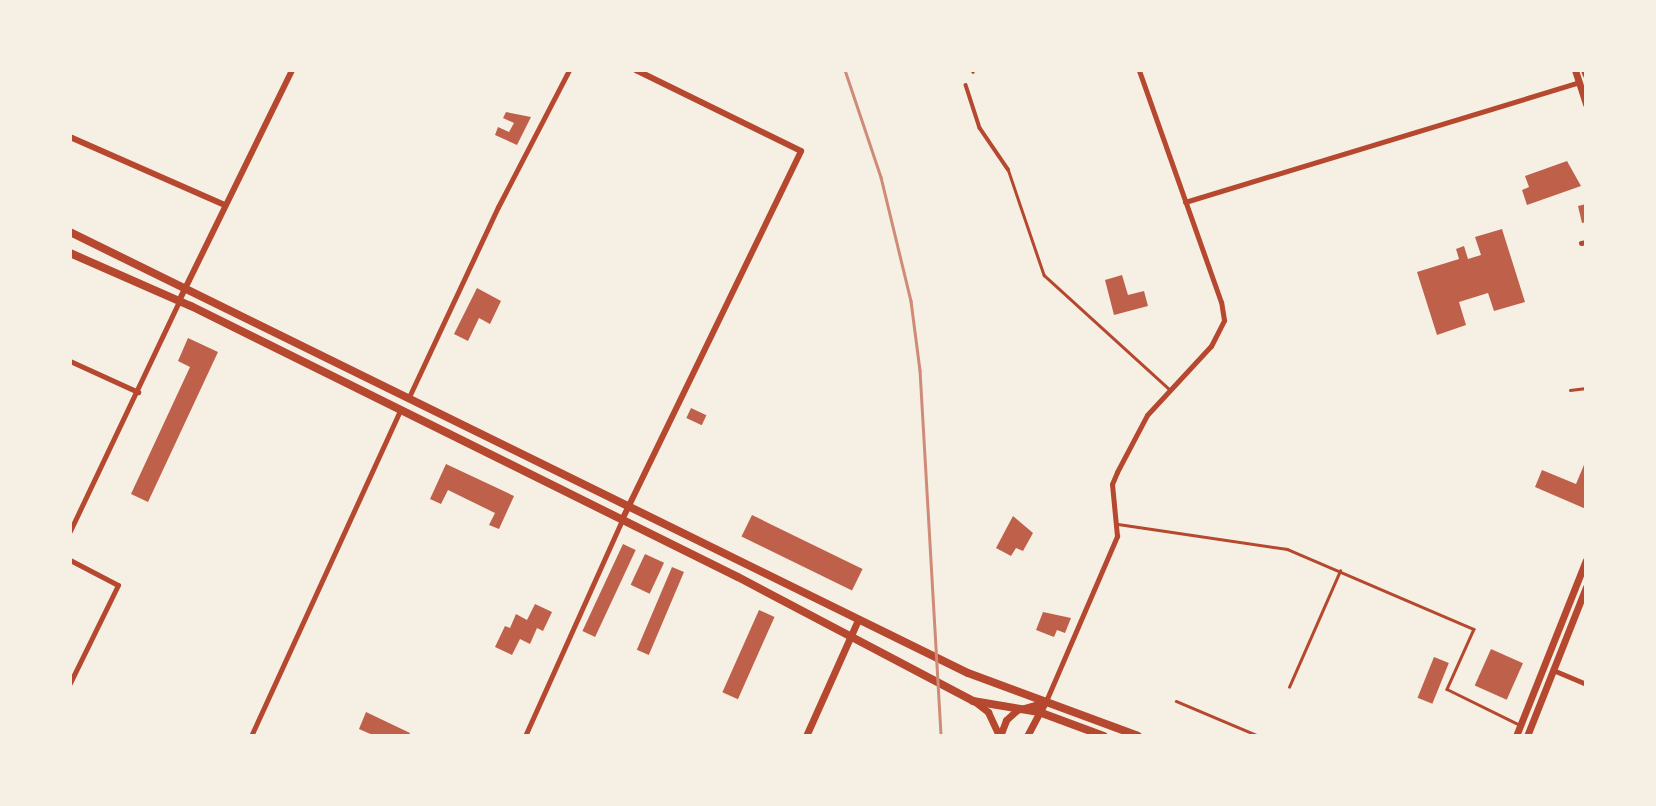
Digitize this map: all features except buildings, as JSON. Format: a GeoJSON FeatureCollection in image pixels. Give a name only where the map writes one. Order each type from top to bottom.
{"type":"FeatureCollection","features":[{"type":"Feature","properties":{"kind":"main road"},"geometry":{"type":"LineString","coordinates":[[1575,70],[1584,79]]}},
{"type":"Feature","properties":{"kind":"main road"},"geometry":{"type":"LineString","coordinates":[[1584,70],[1586,104]]}},
{"type":"Feature","properties":{"kind":"main road"},"geometry":{"type":"LineString","coordinates":[[70,232],[968,673],[1139,736]]}},
{"type":"Feature","properties":{"kind":"main road"},"geometry":{"type":"LineString","coordinates":[[70,253],[179,302],[622,520],[850,637],[973,701],[988,712],[1000,736]]}},
{"type":"Feature","properties":{"kind":"main road"},"geometry":{"type":"LineString","coordinates":[[1516,736],[1586,560]]}},
{"type":"Feature","properties":{"kind":"main road"},"geometry":{"type":"LineString","coordinates":[[1527,736],[1586,587]]}},
{"type":"Feature","properties":{"kind":"main road"},"geometry":{"type":"LineString","coordinates":[[806,736],[858,620]]}},
{"type":"Feature","properties":{"kind":"main road"},"geometry":{"type":"LineString","coordinates":[[973,701],[1039,712],[1104,736]]}},
{"type":"Feature","properties":{"kind":"main road"},"geometry":{"type":"LineString","coordinates":[[1000,736],[1006,720],[1017,710],[1046,701]]}},
{"type":"Feature","properties":{"kind":"main road"},"geometry":{"type":"LineString","coordinates":[[1027,736],[1046,701]]}},
{"type":"Feature","properties":{"kind":"street"},"geometry":{"type":"LineString","coordinates":[[70,531],[292,70]]}},
{"type":"Feature","properties":{"kind":"street"},"geometry":{"type":"LineString","coordinates":[[408,399],[569,70]]}},
{"type":"Feature","properties":{"kind":"street"},"geometry":{"type":"LineString","coordinates":[[525,736],[627,506],[802,151],[636,70]]}},
{"type":"Feature","properties":{"kind":"street"},"geometry":{"type":"LineString","coordinates":[[1046,701],[1107,567],[1118,524],[1112,484],[1147,415],[1168,388],[1211,346],[1224,320],[1139,70]]}},
{"type":"Feature","properties":{"kind":"street"},"geometry":{"type":"LineString","coordinates":[[1185,202],[1584,79]]}},
{"type":"Feature","properties":{"kind":"street"},"geometry":{"type":"LineString","coordinates":[[966,85],[980,128],[1008,169]]}},
{"type":"Feature","properties":{"kind":"street"},"geometry":{"type":"LineString","coordinates":[[70,137],[225,205]]}},
{"type":"Feature","properties":{"kind":"street"},"geometry":{"type":"LineString","coordinates":[[70,361],[138,392]]}},
{"type":"Feature","properties":{"kind":"street"},"geometry":{"type":"LineString","coordinates":[[251,736],[400,411]]}},
{"type":"Feature","properties":{"kind":"street"},"geometry":{"type":"LineString","coordinates":[[70,560],[118,585],[70,683]]}},
{"type":"Feature","properties":{"kind":"street"},"geometry":{"type":"LineString","coordinates":[[1553,670],[1586,684]]}},
{"type":"Feature","properties":{"kind":"lane"},"geometry":{"type":"LineString","coordinates":[[1008,169],[1044,275],[1168,388]]}},
{"type":"Feature","properties":{"kind":"lane"},"geometry":{"type":"LineString","coordinates":[[1570,390],[1586,388]]}},
{"type":"Feature","properties":{"kind":"lane"},"geometry":{"type":"LineString","coordinates":[[1118,524],[1287,550],[1474,629],[1447,689],[1520,725]]}},
{"type":"Feature","properties":{"kind":"lane"},"geometry":{"type":"LineString","coordinates":[[1289,687],[1340,571]]}},
{"type":"Feature","properties":{"kind":"lane"},"geometry":{"type":"LineString","coordinates":[[1176,701],[1259,736]]}},
{"type":"Feature","properties":{"kind":"railway"},"geometry":{"type":"LineString","coordinates":[[845,70],[881,177],[911,301],[920,370],[941,736]]}}]}
